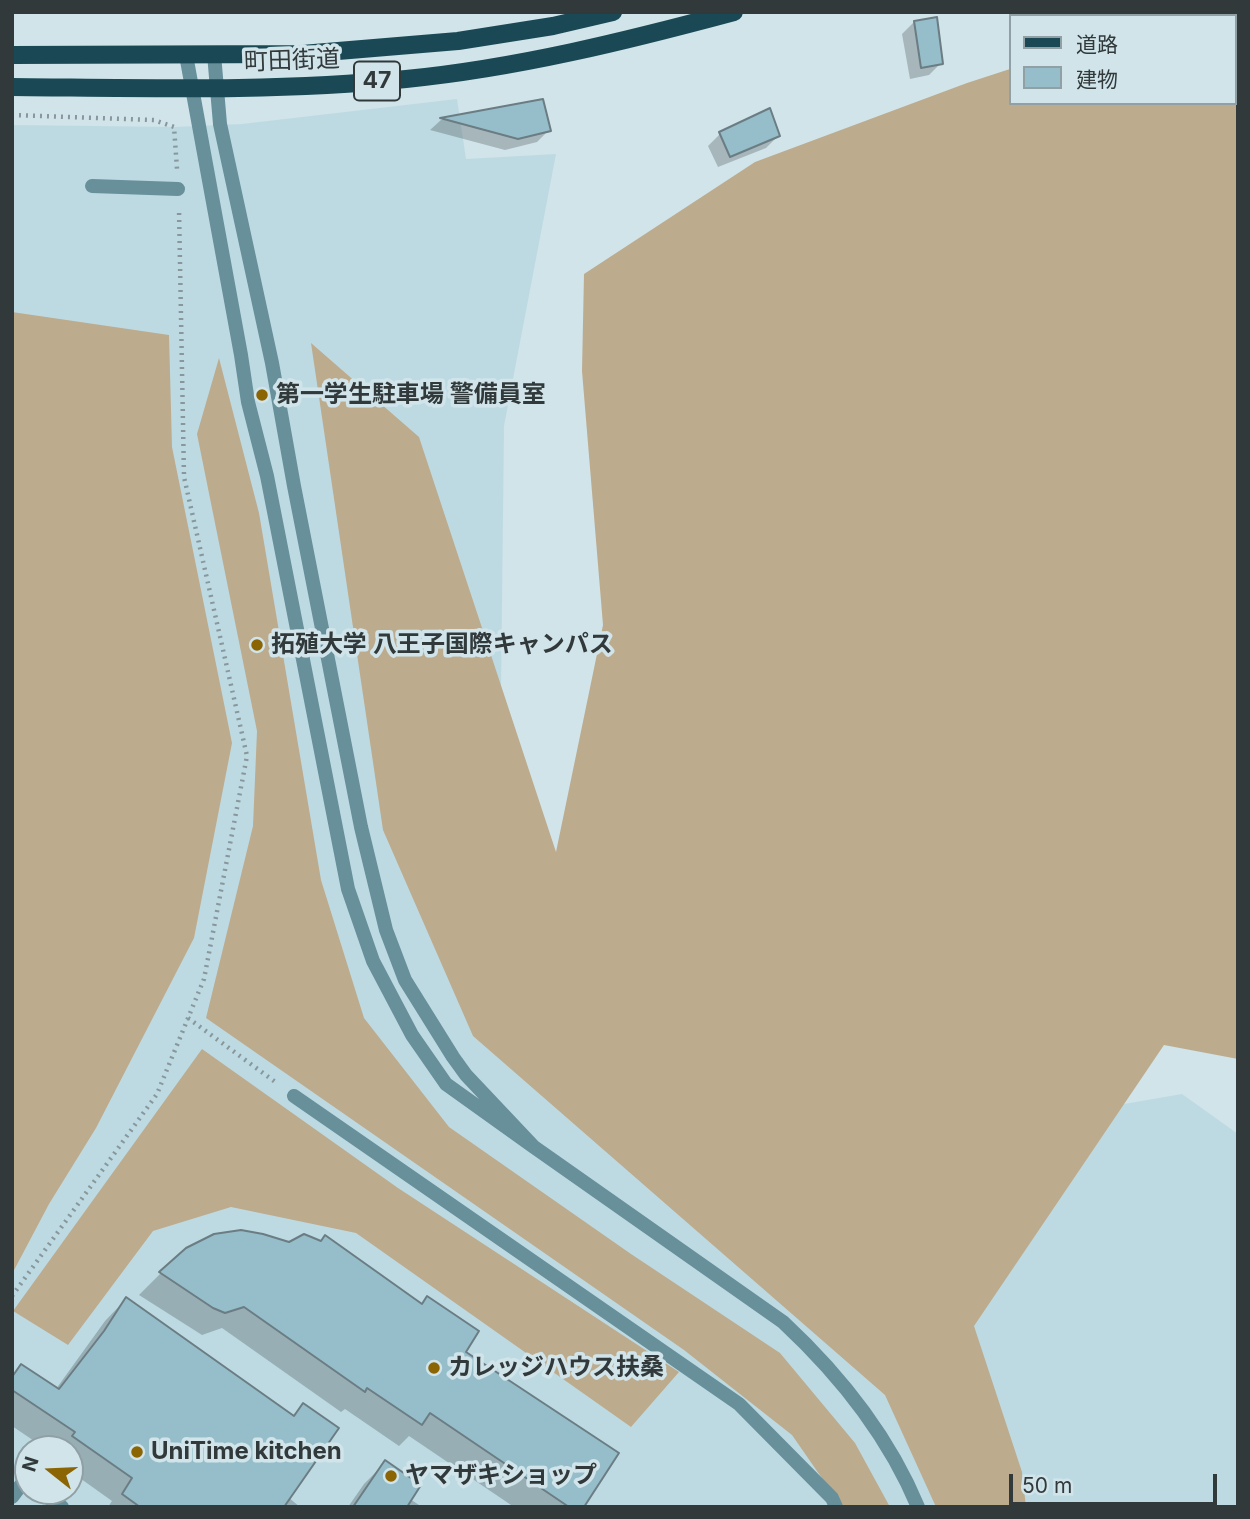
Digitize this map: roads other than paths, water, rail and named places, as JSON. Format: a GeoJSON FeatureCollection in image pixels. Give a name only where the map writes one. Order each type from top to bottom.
{"type":"FeatureCollection","features":[{"type":"Feature","properties":{"kind":"main road","name":"町田街道"},"geometry":{"type":"LineString","coordinates":[[12,55],[302,54],[458,41],[553,26],[613,12]]}},
{"type":"Feature","properties":{"kind":"main road","name":"町田街道"},"geometry":{"type":"LineString","coordinates":[[12,88],[319,86],[406,79],[459,73],[556,55],[646,36],[734,12]]}},
{"type":"Feature","properties":{"kind":"main road"},"geometry":{"type":"LineString","coordinates":[[553,26],[556,55]]}},
{"type":"Feature","properties":{"kind":"lane"},"geometry":{"type":"LineString","coordinates":[[214,54],[220,124],[272,363],[361,827],[386,930],[405,980],[466,1075],[534,1147]]}},
{"type":"Feature","properties":{"kind":"lane"},"geometry":{"type":"LineString","coordinates":[[186,55],[242,355],[248,402],[267,476],[348,889],[373,961],[412,1035],[446,1084],[783,1322],[814,1351],[851,1392],[884,1440],[919,1507]]}},
{"type":"Feature","properties":{"kind":"lane"},"geometry":{"type":"LineString","coordinates":[[92,186],[178,189]]}},
{"type":"Feature","properties":{"kind":"lane"},"geometry":{"type":"LineString","coordinates":[[294,1096],[739,1405],[832,1498],[836,1507]]}},
{"type":"Feature","properties":{"kind":"place","name":"第一学生駐車場 警備員室"},"geometry":{"type":"Point","coordinates":[262,395]}},
{"type":"Feature","properties":{"kind":"place","name":"拓殖大学 八王子国際キャンパス"},"geometry":{"type":"Point","coordinates":[257,645]}},
{"type":"Feature","properties":{"kind":"place","name":"カレッジハウス扶桑"},"geometry":{"type":"Point","coordinates":[434,1368]}},
{"type":"Feature","properties":{"kind":"place","name":"UniTime kitchen"},"geometry":{"type":"Point","coordinates":[137,1452]}},
{"type":"Feature","properties":{"kind":"place","name":"ヤマザキショップ"},"geometry":{"type":"Point","coordinates":[391,1476]}}]}
